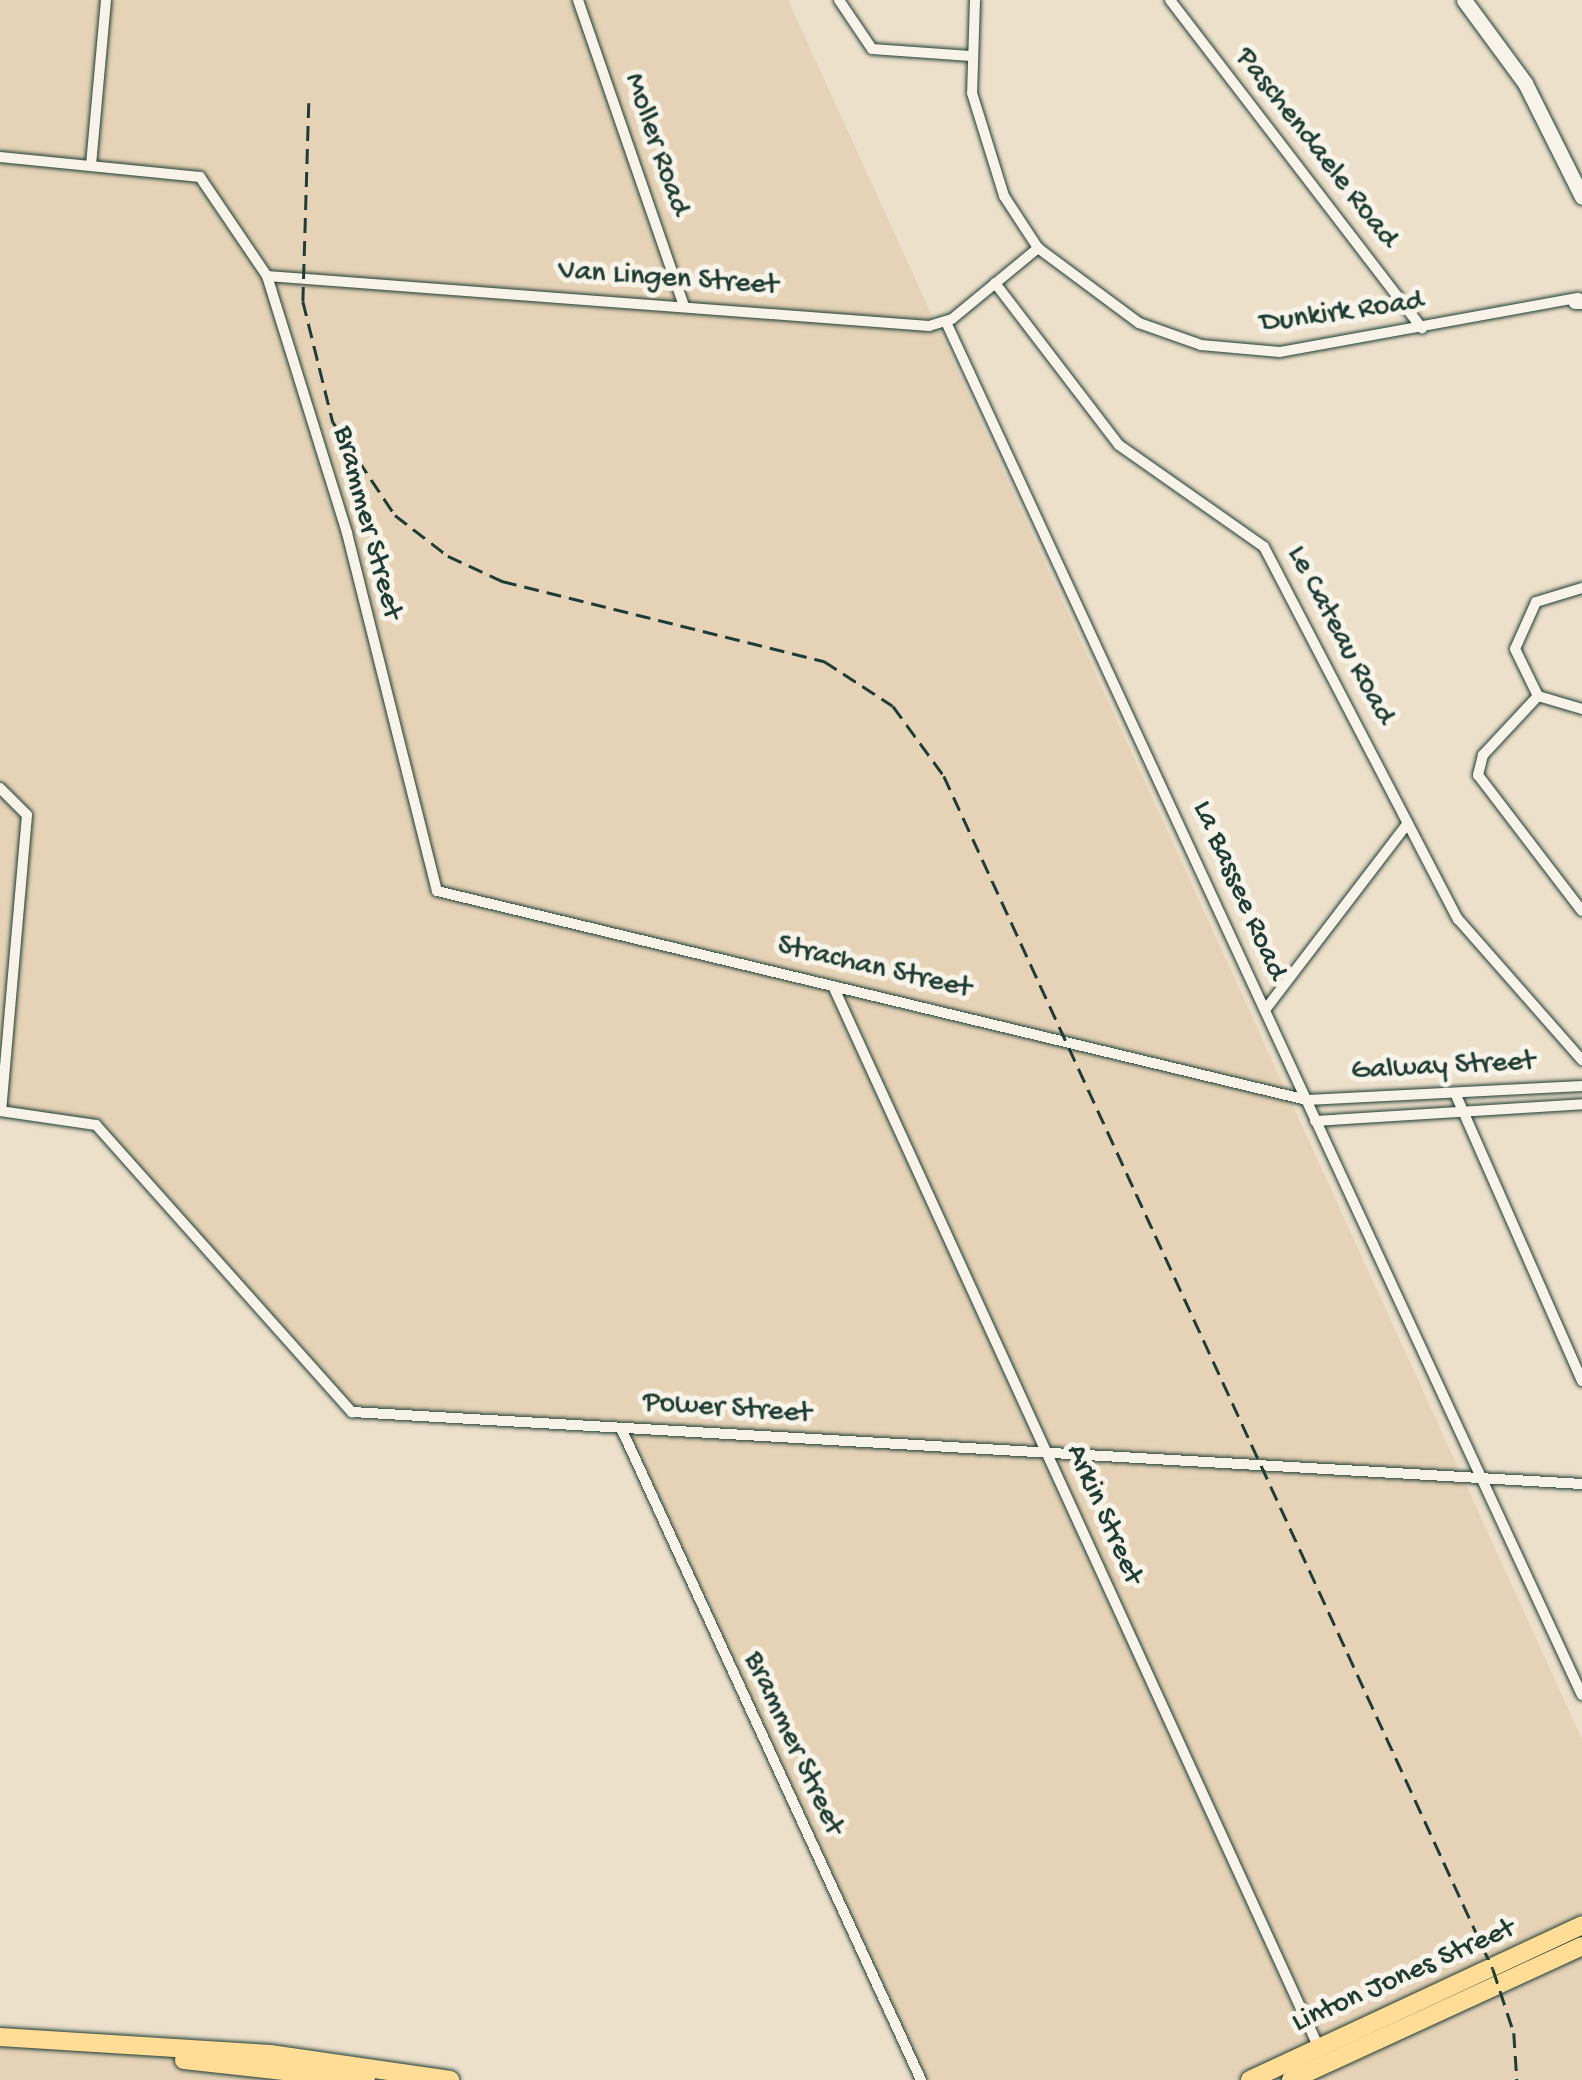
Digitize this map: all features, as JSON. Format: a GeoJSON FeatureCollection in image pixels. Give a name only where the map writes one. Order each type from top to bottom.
{"type":"FeatureCollection","features":[{"type":"Feature","properties":{"kind":"main road"},"geometry":{"type":"LineString","coordinates":[[1464,0],[1532,95],[1582,197]]}},
{"type":"Feature","properties":{"kind":"main road","name":"Linton Jones Street"},"geometry":{"type":"LineString","coordinates":[[1250,2080],[1582,1925]]}},
{"type":"Feature","properties":{"kind":"main road","name":"Linton Jones Street"},"geometry":{"type":"LineString","coordinates":[[1291,2080],[1582,1946]]}},
{"type":"Feature","properties":{"kind":"main road"},"geometry":{"type":"LineString","coordinates":[[0,2037],[366,2080]]}},
{"type":"Feature","properties":{"kind":"main road"},"geometry":{"type":"LineString","coordinates":[[170,2054],[270,2054],[450,2080]]}},
{"type":"Feature","properties":{"kind":"street"},"geometry":{"type":"LineString","coordinates":[[0,157],[90,165],[106,0]]}},
{"type":"Feature","properties":{"kind":"street","name":"Moller Road"},"geometry":{"type":"LineString","coordinates":[[578,0],[684,306]]}},
{"type":"Feature","properties":{"kind":"street"},"geometry":{"type":"LineString","coordinates":[[839,0],[872,48],[971,56]]}},
{"type":"Feature","properties":{"kind":"street","name":"Dunkirk Road"},"geometry":{"type":"LineString","coordinates":[[975,0],[971,56],[989,161],[1038,248],[1118,312],[1201,345],[1280,352],[1580,299]]}},
{"type":"Feature","properties":{"kind":"street","name":"Paschendaele Road"},"geometry":{"type":"LineString","coordinates":[[1170,0],[1422,329]]}},
{"type":"Feature","properties":{"kind":"street","name":"Brammer Street"},"geometry":{"type":"LineString","coordinates":[[90,165],[182,170],[213,190],[267,276],[347,533],[431,886]]}},
{"type":"Feature","properties":{"kind":"street"},"geometry":{"type":"LineString","coordinates":[[946,322],[1038,248]]}},
{"type":"Feature","properties":{"kind":"street","name":"Van Lingen Street"},"geometry":{"type":"LineString","coordinates":[[267,276],[946,322]]}},
{"type":"Feature","properties":{"kind":"street","name":"Le Cateau Road"},"geometry":{"type":"LineString","coordinates":[[996,284],[1120,445],[1264,546],[1458,919],[1582,1060]]}},
{"type":"Feature","properties":{"kind":"street","name":"La Bassee Road"},"geometry":{"type":"LineString","coordinates":[[946,322],[1315,1121],[1486,1479],[1582,1695]]}},
{"type":"Feature","properties":{"kind":"street"},"geometry":{"type":"LineString","coordinates":[[1582,588],[1547,595],[1520,624],[1516,663],[1538,696],[1582,709]]}},
{"type":"Feature","properties":{"kind":"street"},"geometry":{"type":"LineString","coordinates":[[1538,696],[1483,755],[1478,775],[1582,911]]}},
{"type":"Feature","properties":{"kind":"street"},"geometry":{"type":"LineString","coordinates":[[0,788],[27,815],[1,1111]]}},
{"type":"Feature","properties":{"kind":"street"},"geometry":{"type":"LineString","coordinates":[[1265,1010],[1408,823]]}},
{"type":"Feature","properties":{"kind":"street","name":"Strachan Street"},"geometry":{"type":"LineString","coordinates":[[431,886],[1306,1100]]}},
{"type":"Feature","properties":{"kind":"street","name":"Arkin Street"},"geometry":{"type":"LineString","coordinates":[[834,986],[1326,2064]]}},
{"type":"Feature","properties":{"kind":"street","name":"Galway Street"},"geometry":{"type":"LineString","coordinates":[[1306,1100],[1582,1086]]}},
{"type":"Feature","properties":{"kind":"street"},"geometry":{"type":"LineString","coordinates":[[1455,1093],[1460,1112],[1582,1381]]}},
{"type":"Feature","properties":{"kind":"street","name":"Galway Street"},"geometry":{"type":"LineString","coordinates":[[1315,1121],[1582,1104]]}},
{"type":"Feature","properties":{"kind":"street","name":"Power Street"},"geometry":{"type":"LineString","coordinates":[[1,1111],[96,1125],[343,1408],[1582,1484]]}},
{"type":"Feature","properties":{"kind":"street","name":"Brammer Street"},"geometry":{"type":"LineString","coordinates":[[621,1428],[922,2080]]}},
{"type":"Feature","properties":{"kind":"shaded area"},"geometry":{"type":"Polygon","coordinates":[[[0,0],[788,0],[1582,1739],[1582,2080],[924,2080],[618,1422],[341,1405],[89,1122],[0,1114],[0,0]]]}},
{"type":"Feature","properties":{"kind":"shaded area"},"geometry":{"type":"Polygon","coordinates":[[[0,2032],[437,2080],[0,2080],[0,2032]]]}},
{"type":"Feature","properties":{"kind":"railway"},"geometry":{"type":"LineString","coordinates":[[309,103],[303,301],[333,422],[395,515],[448,556],[502,581],[824,661],[893,706],[944,776],[1493,1969],[1514,2033],[1517,2080]]}}]}
